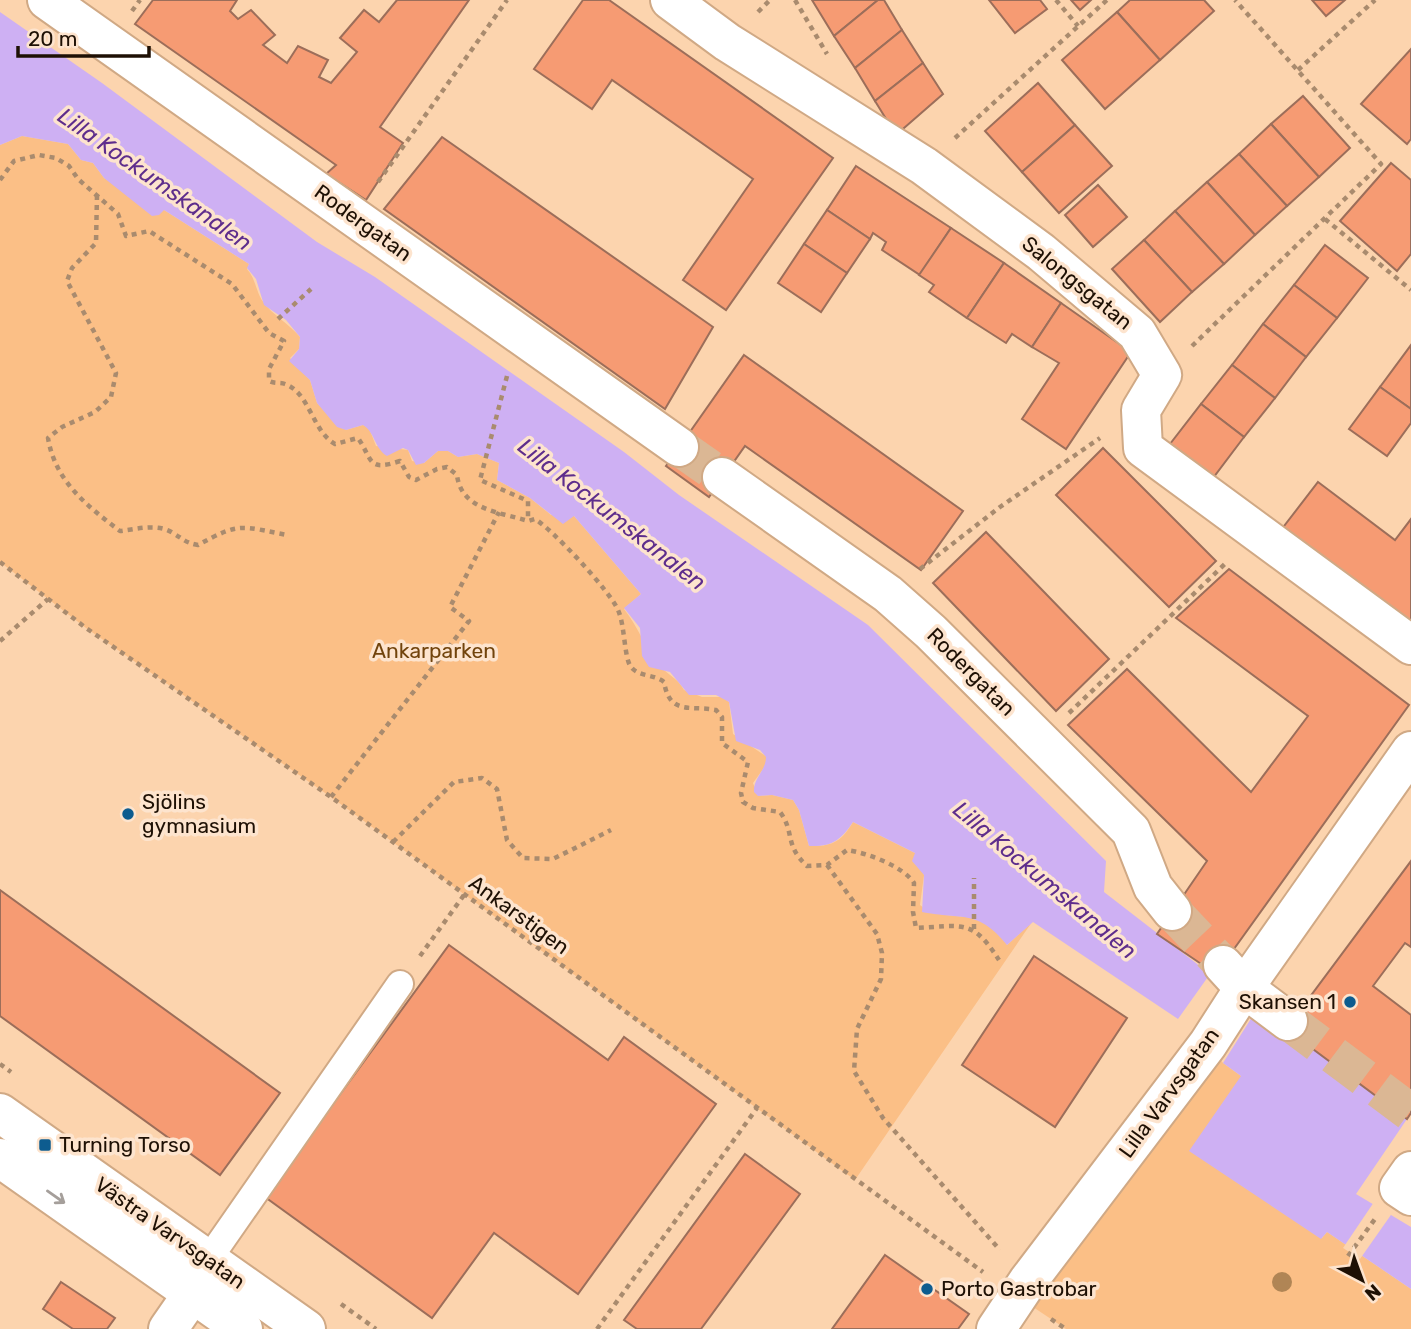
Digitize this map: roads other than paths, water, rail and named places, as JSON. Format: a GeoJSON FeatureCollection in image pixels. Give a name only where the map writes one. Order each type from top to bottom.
{"type":"FeatureCollection","features":[{"type":"Feature","properties":{"kind":"street","name":"Rodergatan"},"geometry":{"type":"LineString","coordinates":[[47,0],[679,447]]}},
{"type":"Feature","properties":{"kind":"street","name":"Salongsgatan"},"geometry":{"type":"LineString","coordinates":[[670,0],[727,43],[924,166],[1041,252],[1137,333],[1162,376],[1141,410],[1143,448],[1411,645]]}},
{"type":"Feature","properties":{"kind":"street","name":"Rodergatan"},"geometry":{"type":"LineString","coordinates":[[722,477],[888,594],[1131,831],[1153,887],[1172,911]]}},
{"type":"Feature","properties":{"kind":"street","name":"Lilla Varvsgatan"},"geometry":{"type":"LineString","coordinates":[[996,1329],[1214,1033],[1235,982],[1411,751]]}},
{"type":"Feature","properties":{"kind":"street"},"geometry":{"type":"LineString","coordinates":[[1235,982],[1288,1021]]}},
{"type":"Feature","properties":{"kind":"street","name":"Västra Varvsgatan"},"geometry":{"type":"LineString","coordinates":[[0,1113],[201,1277],[243,1329]]}},
{"type":"Feature","properties":{"kind":"street","name":"Västra Varvsgatan"},"geometry":{"type":"LineString","coordinates":[[0,1157],[201,1277],[306,1329]]}},
{"type":"Feature","properties":{"kind":"street"},"geometry":{"type":"LineString","coordinates":[[1395,1205],[1399,1188],[1411,1171]]}},
{"type":"Feature","properties":{"kind":"street"},"geometry":{"type":"LineString","coordinates":[[168,1329],[201,1277]]}},
{"type":"Feature","properties":{"kind":"lane"},"geometry":{"type":"LineString","coordinates":[[201,1277],[400,984]]}},
{"type":"Feature","properties":{"kind":"water","name":"Lilla Kockumskanalen"},"geometry":{"type":"Polygon","coordinates":[[[0,12],[102,83],[317,242],[375,277],[624,452],[679,495],[868,625],[1106,861],[1104,892],[1210,974],[1178,1019],[1033,922],[1007,945],[978,921],[922,912],[924,875],[912,861],[915,853],[853,822],[835,841],[809,846],[799,810],[793,800],[772,795],[758,796],[754,792],[766,757],[760,750],[736,741],[729,702],[716,695],[689,695],[670,672],[649,667],[642,656],[640,628],[624,608],[641,594],[574,516],[563,524],[530,498],[497,480],[499,463],[477,454],[458,457],[448,451],[438,451],[424,463],[416,465],[408,450],[403,448],[387,456],[383,453],[363,425],[346,430],[337,427],[317,403],[310,380],[289,361],[299,349],[300,337],[286,320],[264,305],[256,279],[247,268],[249,264],[164,210],[159,215],[152,216],[104,178],[93,163],[81,160],[68,144],[22,136],[0,145],[0,12]]]}},
{"type":"Feature","properties":{"kind":"water"},"geometry":{"type":"Polygon","coordinates":[[[1259,1006],[1407,1119],[1356,1194],[1411,1227],[1411,1289],[1327,1232],[1321,1239],[1189,1151],[1241,1076],[1223,1063],[1259,1006]]]}},
{"type":"Feature","properties":{"kind":"tunnel"},"geometry":{"type":"LineString","coordinates":[[679,447],[722,477]]}},
{"type":"Feature","properties":{"kind":"tunnel"},"geometry":{"type":"LineString","coordinates":[[1172,911],[1223,965]]}},
{"type":"Feature","properties":{"kind":"tunnel"},"geometry":{"type":"LineString","coordinates":[[1288,1021],[1411,1113]]}},
{"type":"Feature","properties":{"kind":"place","name":"Sjölins gymnasium"},"geometry":{"type":"Point","coordinates":[128,814]}},
{"type":"Feature","properties":{"kind":"place","name":"Skansen 1"},"geometry":{"type":"Point","coordinates":[1350,1002]}},
{"type":"Feature","properties":{"kind":"place","name":"Turning Torso"},"geometry":{"type":"Point","coordinates":[45,1145]}},
{"type":"Feature","properties":{"kind":"place","name":"Porto Gastrobar"},"geometry":{"type":"Point","coordinates":[927,1289]}},
{"type":"Feature","properties":{"kind":"park label","name":"Ankarparken"},"geometry":{"type":"Point","coordinates":[434,651]}}]}
